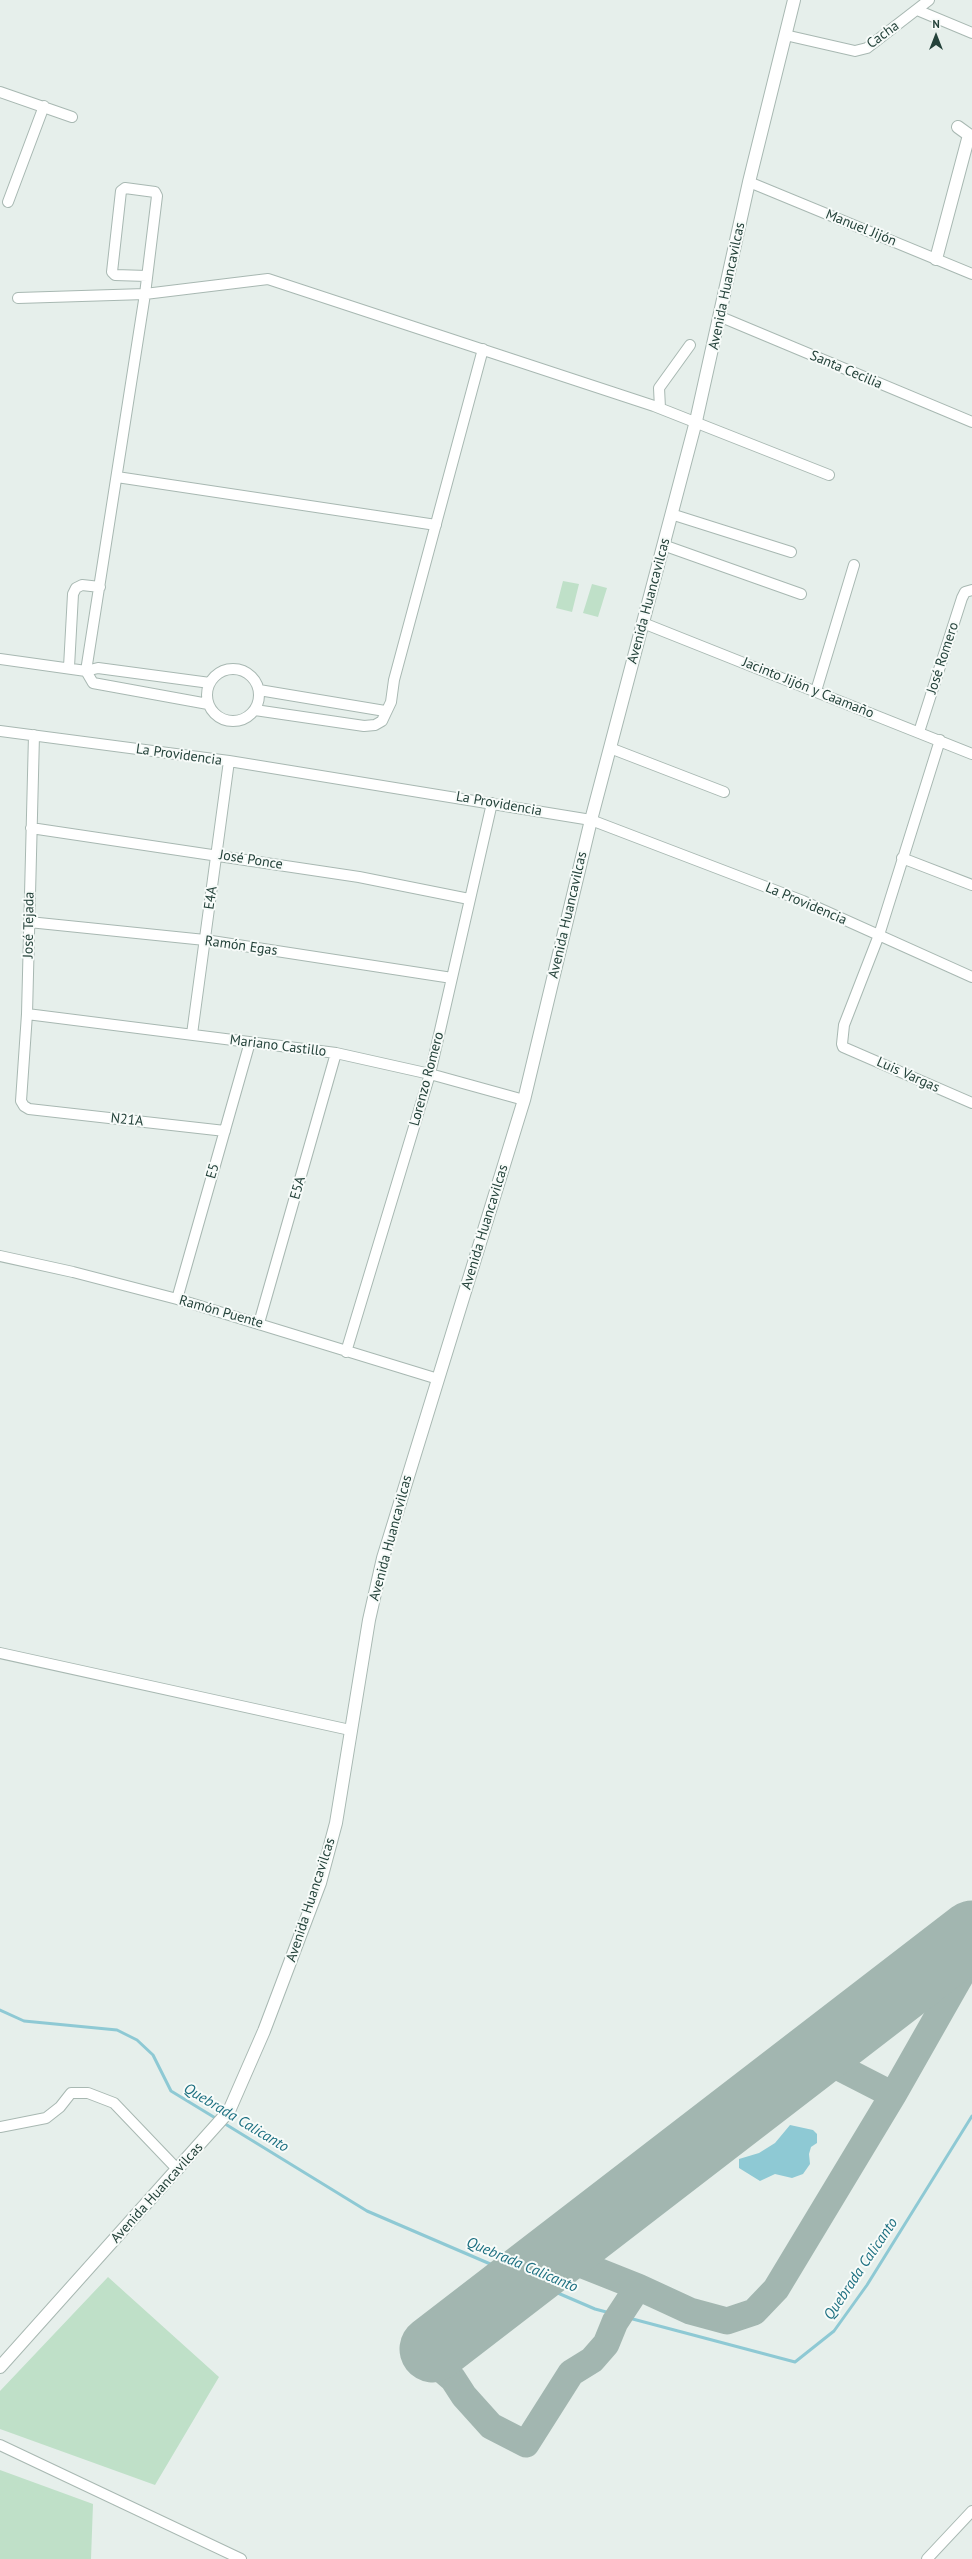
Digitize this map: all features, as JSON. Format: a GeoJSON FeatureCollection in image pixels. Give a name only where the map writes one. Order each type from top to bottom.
{"type":"FeatureCollection","features":[{"type":"Feature","properties":{"kind":"street","name":"Avenida Huancavilcas"},"geometry":{"type":"LineString","coordinates":[[0,2367],[178,2170],[229,2111],[264,2031],[320,1883],[336,1822],[369,1620],[383,1558],[524,1100],[591,820],[696,421],[721,317],[749,182],[794,0]]}},
{"type":"Feature","properties":{"kind":"street","name":"Cacha"},"geometry":{"type":"LineString","coordinates":[[785,35],[855,51],[867,48],[928,0]]}},
{"type":"Feature","properties":{"kind":"street"},"geometry":{"type":"LineString","coordinates":[[917,10],[972,33]]}},
{"type":"Feature","properties":{"kind":"street"},"geometry":{"type":"LineString","coordinates":[[0,92],[44,106],[72,117]]}},
{"type":"Feature","properties":{"kind":"street"},"geometry":{"type":"LineString","coordinates":[[8,202],[44,106]]}},
{"type":"Feature","properties":{"kind":"street"},"geometry":{"type":"LineString","coordinates":[[936,259],[969,135],[958,128]]}},
{"type":"Feature","properties":{"kind":"street","name":"Manuel Jijón"},"geometry":{"type":"LineString","coordinates":[[749,182],[972,274]]}},
{"type":"Feature","properties":{"kind":"street"},"geometry":{"type":"LineString","coordinates":[[147,276],[115,275],[111,267],[121,191],[125,188],[157,194],[145,294],[86,671],[93,683],[208,704]]}},
{"type":"Feature","properties":{"kind":"street"},"geometry":{"type":"LineString","coordinates":[[18,298],[145,294],[268,280],[484,349],[660,408],[829,475]]}},
{"type":"Feature","properties":{"kind":"street","name":"Santa Cecilia"},"geometry":{"type":"LineString","coordinates":[[721,317],[972,422]]}},
{"type":"Feature","properties":{"kind":"street"},"geometry":{"type":"LineString","coordinates":[[660,408],[659,388],[690,345]]}},
{"type":"Feature","properties":{"kind":"street"},"geometry":{"type":"LineString","coordinates":[[255,710],[364,726],[374,725],[382,721],[385,711],[391,702],[394,680],[484,349]]}},
{"type":"Feature","properties":{"kind":"street"},"geometry":{"type":"LineString","coordinates":[[117,477],[436,525]]}},
{"type":"Feature","properties":{"kind":"street"},"geometry":{"type":"LineString","coordinates":[[671,514],[791,552]]}},
{"type":"Feature","properties":{"kind":"street"},"geometry":{"type":"LineString","coordinates":[[663,545],[801,594]]}},
{"type":"Feature","properties":{"kind":"street"},"geometry":{"type":"LineString","coordinates":[[816,691],[854,565]]}},
{"type":"Feature","properties":{"kind":"street"},"geometry":{"type":"LineString","coordinates":[[69,667],[73,594],[76,588],[82,585],[100,587]]}},
{"type":"Feature","properties":{"kind":"street","name":"José Romero"},"geometry":{"type":"LineString","coordinates":[[919,732],[962,598],[965,592],[972,590]]}},
{"type":"Feature","properties":{"kind":"street","name":"Jacinto Jijón y Caamaño"},"geometry":{"type":"LineString","coordinates":[[643,623],[972,754]]}},
{"type":"Feature","properties":{"kind":"street"},"geometry":{"type":"LineString","coordinates":[[0,658],[69,667],[86,671],[98,668],[210,683]]}},
{"type":"Feature","properties":{"kind":"street"},"geometry":{"type":"LineString","coordinates":[[237,669],[247,673],[255,680],[259,690],[259,700],[255,710],[244,719],[230,722],[216,716],[208,704],[207,693],[210,683],[217,674],[226,670],[237,669]]}},
{"type":"Feature","properties":{"kind":"street"},"geometry":{"type":"LineString","coordinates":[[259,690],[385,711]]}},
{"type":"Feature","properties":{"kind":"street","name":"La Providencia"},"geometry":{"type":"LineString","coordinates":[[0,731],[229,761],[492,802],[591,820],[804,901],[972,977]]}},
{"type":"Feature","properties":{"kind":"street","name":"José Tejada"},"geometry":{"type":"LineString","coordinates":[[29,1109],[24,1106],[21,1101],[27,1014],[34,735]]}},
{"type":"Feature","properties":{"kind":"street"},"geometry":{"type":"LineString","coordinates":[[879,935],[940,740]]}},
{"type":"Feature","properties":{"kind":"street"},"geometry":{"type":"LineString","coordinates":[[610,748],[724,792]]}},
{"type":"Feature","properties":{"kind":"street","name":"E4A"},"geometry":{"type":"LineString","coordinates":[[192,1034],[229,761]]}},
{"type":"Feature","properties":{"kind":"street","name":"Lorenzo Romero"},"geometry":{"type":"LineString","coordinates":[[346,1352],[430,1074],[492,802]]}},
{"type":"Feature","properties":{"kind":"street","name":"José Ponce"},"geometry":{"type":"LineString","coordinates":[[31,828],[359,877],[470,899]]}},
{"type":"Feature","properties":{"kind":"street"},"geometry":{"type":"LineString","coordinates":[[902,858],[972,885]]}},
{"type":"Feature","properties":{"kind":"street","name":"Ramón Egas"},"geometry":{"type":"LineString","coordinates":[[29,922],[205,940],[452,978]]}},
{"type":"Feature","properties":{"kind":"street","name":"Luis Vargas"},"geometry":{"type":"LineString","coordinates":[[879,935],[844,1025],[842,1034],[843,1047],[972,1103]]}},
{"type":"Feature","properties":{"kind":"street","name":"Mariano Castillo"},"geometry":{"type":"LineString","coordinates":[[27,1014],[336,1053],[430,1074],[524,1100]]}},
{"type":"Feature","properties":{"kind":"street","name":"E5"},"geometry":{"type":"LineString","coordinates":[[177,1299],[250,1042]]}},
{"type":"Feature","properties":{"kind":"street","name":"E5A"},"geometry":{"type":"LineString","coordinates":[[259,1323],[336,1053]]}},
{"type":"Feature","properties":{"kind":"street","name":"N21A"},"geometry":{"type":"LineString","coordinates":[[29,1109],[225,1131]]}},
{"type":"Feature","properties":{"kind":"street","name":"Ramón Puente"},"geometry":{"type":"LineString","coordinates":[[0,1256],[73,1272],[177,1299],[438,1379]]}},
{"type":"Feature","properties":{"kind":"street"},"geometry":{"type":"LineString","coordinates":[[0,1653],[350,1730]]}},
{"type":"Feature","properties":{"kind":"street"},"geometry":{"type":"LineString","coordinates":[[0,2127],[46,2118],[60,2106],[71,2093],[88,2093],[114,2103],[178,2170]]}},
{"type":"Feature","properties":{"kind":"street"},"geometry":{"type":"LineString","coordinates":[[0,2445],[241,2559]]}},
{"type":"Feature","properties":{"kind":"street"},"geometry":{"type":"LineString","coordinates":[[927,2559],[972,2511]]}},
{"type":"Feature","properties":{"kind":"green space"},"geometry":{"type":"Polygon","coordinates":[[[563,581],[579,584],[572,612],[556,608],[563,581]]]}},
{"type":"Feature","properties":{"kind":"green space"},"geometry":{"type":"Polygon","coordinates":[[[592,584],[607,588],[598,617],[583,613],[592,584]]]}},
{"type":"Feature","properties":{"kind":"green space"},"geometry":{"type":"Polygon","coordinates":[[[108,2277],[219,2377],[155,2485],[0,2429],[0,2391],[108,2277]]]}},
{"type":"Feature","properties":{"kind":"green space"},"geometry":{"type":"Polygon","coordinates":[[[0,2470],[93,2504],[91,2559],[0,2559],[0,2470]]]}},
{"type":"Feature","properties":{"kind":"water"},"geometry":{"type":"Polygon","coordinates":[[[790,2125],[813,2130],[817,2134],[817,2143],[811,2147],[809,2154],[810,2164],[803,2174],[792,2178],[775,2174],[760,2181],[739,2168],[739,2159],[759,2153],[775,2143],[790,2125]]]}},
{"type":"Feature","properties":{"kind":"waterway","name":"Quebrada Calicanto"},"geometry":{"type":"LineString","coordinates":[[0,2010],[24,2021],[117,2030],[137,2040],[153,2055],[171,2091],[217,2119]]}},
{"type":"Feature","properties":{"kind":"waterway","name":"Quebrada Calicanto"},"geometry":{"type":"LineString","coordinates":[[222,2122],[367,2211],[595,2309],[795,2362],[834,2331],[867,2285],[972,2116]]}},
{"type":"Feature","properties":{"kind":"taxiway"},"geometry":{"type":"LineString","coordinates":[[555,2254],[638,2287],[690,2311],[727,2321],[754,2312],[776,2289],[893,2095],[972,1956]]}},
{"type":"Feature","properties":{"kind":"taxiway"},"geometry":{"type":"LineString","coordinates":[[815,2055],[893,2095]]}},
{"type":"Feature","properties":{"kind":"taxiway"},"geometry":{"type":"LineString","coordinates":[[433,2349],[430,2359],[453,2379],[464,2396],[491,2426],[526,2444],[571,2373],[592,2360],[606,2344],[615,2322],[638,2287]]}},
{"type":"Feature","properties":{"kind":"runway"},"geometry":{"type":"LineString","coordinates":[[433,2349],[972,1934]]}}]}
